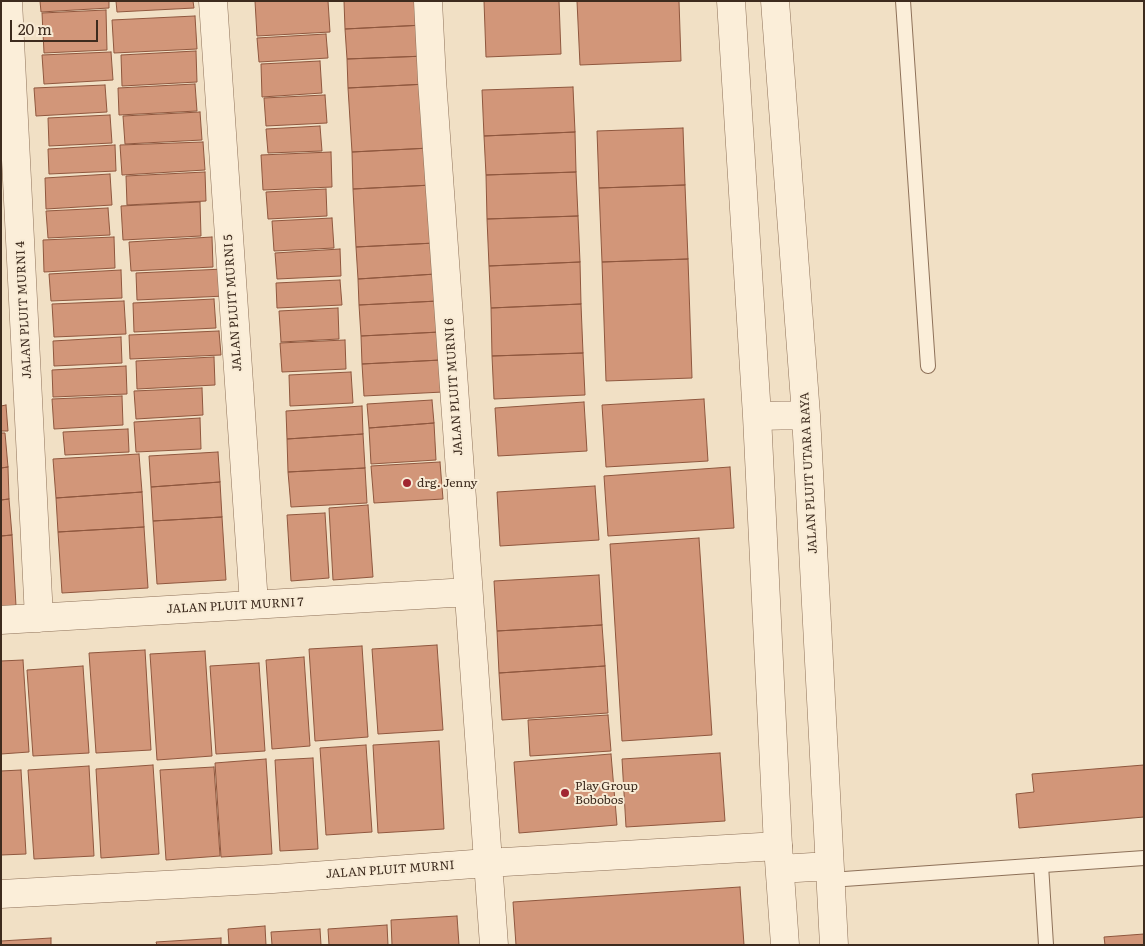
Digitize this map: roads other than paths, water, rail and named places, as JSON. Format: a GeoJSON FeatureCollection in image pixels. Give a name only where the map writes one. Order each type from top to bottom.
{"type":"FeatureCollection","features":[{"type":"Feature","properties":{"kind":"street","name":"JALAN PLUIT MURNI 4"},"geometry":{"type":"LineString","coordinates":[[8,1],[40,618]]}},
{"type":"Feature","properties":{"kind":"street","name":"JALAN PLUIT MURNI 5"},"geometry":{"type":"LineString","coordinates":[[213,1],[254,604]]}},
{"type":"Feature","properties":{"kind":"street","name":"JALAN PLUIT MURNI 6"},"geometry":{"type":"LineString","coordinates":[[428,1],[494,945]]}},
{"type":"Feature","properties":{"kind":"street"},"geometry":{"type":"LineString","coordinates":[[732,1],[757,416],[785,945]]}},
{"type":"Feature","properties":{"kind":"street","name":"JALAN PLUIT UTARA RAYA"},"geometry":{"type":"LineString","coordinates":[[775,1],[806,415],[834,945]]}},
{"type":"Feature","properties":{"kind":"street"},"geometry":{"type":"LineString","coordinates":[[757,416],[806,415]]}},
{"type":"Feature","properties":{"kind":"street","name":"JALAN PLUIT MURNI 7"},"geometry":{"type":"LineString","coordinates":[[1,620],[468,592]]}},
{"type":"Feature","properties":{"kind":"street","name":"JALAN PLUIT MURNI"},"geometry":{"type":"LineString","coordinates":[[1,894],[282,878],[487,863],[779,857],[830,873]]}},
{"type":"Feature","properties":{"kind":"lane"},"geometry":{"type":"LineString","coordinates":[[903,1],[928,366]]}},
{"type":"Feature","properties":{"kind":"lane"},"geometry":{"type":"LineString","coordinates":[[830,873],[1041,865],[1144,858]]}},
{"type":"Feature","properties":{"kind":"lane"},"geometry":{"type":"LineString","coordinates":[[1041,865],[1046,945]]}},
{"type":"Feature","properties":{"kind":"place","name":"drg. Jenny"},"geometry":{"type":"Point","coordinates":[407,483]}},
{"type":"Feature","properties":{"kind":"place","name":"Play Group Bobobos"},"geometry":{"type":"Point","coordinates":[565,793]}}]}
